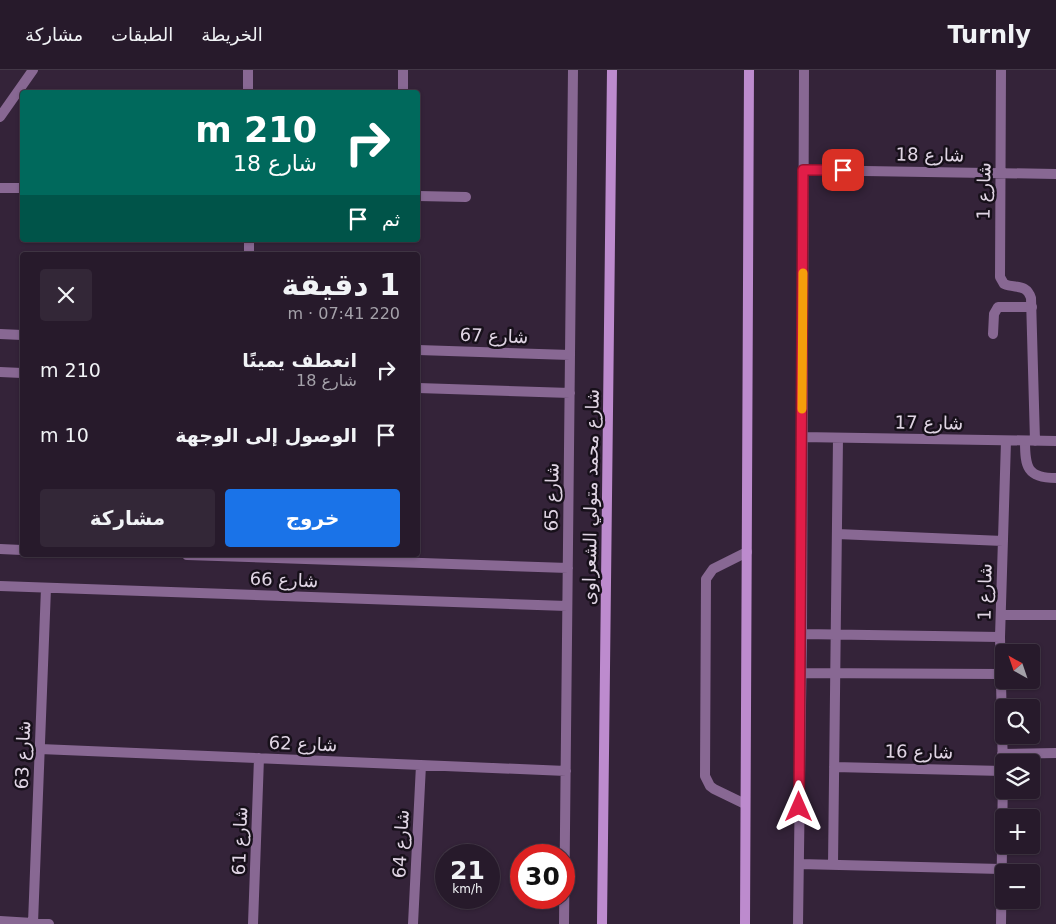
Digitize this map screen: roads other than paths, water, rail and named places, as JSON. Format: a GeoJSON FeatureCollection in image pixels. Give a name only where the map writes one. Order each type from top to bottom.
{"type":"FeatureCollection","features":[{"type":"Feature","properties":{"kind":"street"},"geometry":{"type":"LineString","coordinates":[[0,117],[34,70]]}},
{"type":"Feature","properties":{"kind":"street"},"geometry":{"type":"LineString","coordinates":[[248,70],[248,90]]}},
{"type":"Feature","properties":{"kind":"street"},"geometry":{"type":"LineString","coordinates":[[403,70],[403,90]]}},
{"type":"Feature","properties":{"kind":"street","name":"شارع 65"},"geometry":{"type":"LineString","coordinates":[[564,924],[573,70]]}},
{"type":"Feature","properties":{"kind":"street","name":"شارع محمد متولي الشعراوى"},"geometry":{"type":"LineString","coordinates":[[602,924],[612,70]]}},
{"type":"Feature","properties":{"kind":"street"},"geometry":{"type":"LineString","coordinates":[[745,924],[749,70]]}},
{"type":"Feature","properties":{"kind":"street"},"geometry":{"type":"LineString","coordinates":[[798,924],[802,634],[801,437],[804,70]]}},
{"type":"Feature","properties":{"kind":"street","name":"شارع 1"},"geometry":{"type":"LineString","coordinates":[[1001,70],[1000,277],[1004,284],[1019,285],[1027,290],[1031,298],[1030,441],[1025,460],[1031,472],[1043,478],[1056,478]]}},
{"type":"Feature","properties":{"kind":"street","name":"شارع 18"},"geometry":{"type":"LineString","coordinates":[[803,170],[1056,174]]}},
{"type":"Feature","properties":{"kind":"street"},"geometry":{"type":"LineString","coordinates":[[0,188],[20,188]]}},
{"type":"Feature","properties":{"kind":"street"},"geometry":{"type":"LineString","coordinates":[[420,196],[466,198]]}},
{"type":"Feature","properties":{"kind":"street"},"geometry":{"type":"LineString","coordinates":[[993,334],[994,314],[998,307],[1032,307]]}},
{"type":"Feature","properties":{"kind":"street"},"geometry":{"type":"LineString","coordinates":[[0,334],[20,335]]}},
{"type":"Feature","properties":{"kind":"street","name":"شارع 67"},"geometry":{"type":"LineString","coordinates":[[420,350],[570,355]]}},
{"type":"Feature","properties":{"kind":"street"},"geometry":{"type":"LineString","coordinates":[[0,372],[20,373]]}},
{"type":"Feature","properties":{"kind":"street"},"geometry":{"type":"LineString","coordinates":[[420,388],[570,393]]}},
{"type":"Feature","properties":{"kind":"street","name":"شارع 17"},"geometry":{"type":"LineString","coordinates":[[801,437],[1056,441]]}},
{"type":"Feature","properties":{"kind":"street"},"geometry":{"type":"LineString","coordinates":[[833,865],[838,438]]}},
{"type":"Feature","properties":{"kind":"street","name":"شارع 1"},"geometry":{"type":"LineString","coordinates":[[1000,644],[1006,441]]}},
{"type":"Feature","properties":{"kind":"street"},"geometry":{"type":"LineString","coordinates":[[837,534],[1003,541]]}},
{"type":"Feature","properties":{"kind":"street"},"geometry":{"type":"LineString","coordinates":[[0,549],[20,550]]}},
{"type":"Feature","properties":{"kind":"street"},"geometry":{"type":"LineString","coordinates":[[745,804],[714,789],[704,776],[706,579],[713,569],[747,552]]}},
{"type":"Feature","properties":{"kind":"street","name":"شارع 66"},"geometry":{"type":"LineString","coordinates":[[246,557],[568,568]]}},
{"type":"Feature","properties":{"kind":"street","name":"شارع 66"},"geometry":{"type":"LineString","coordinates":[[0,586],[567,606]]}},
{"type":"Feature","properties":{"kind":"street","name":"شارع 63"},"geometry":{"type":"LineString","coordinates":[[33,923],[46,588]]}},
{"type":"Feature","properties":{"kind":"street"},"geometry":{"type":"LineString","coordinates":[[1000,615],[1056,615]]}},
{"type":"Feature","properties":{"kind":"street"},"geometry":{"type":"LineString","coordinates":[[802,634],[1000,637]]}},
{"type":"Feature","properties":{"kind":"street"},"geometry":{"type":"LineString","coordinates":[[800,674],[995,674]]}},
{"type":"Feature","properties":{"kind":"street","name":"شارع 1"},"geometry":{"type":"LineString","coordinates":[[1000,689],[1002,754]]}},
{"type":"Feature","properties":{"kind":"street","name":"شارع 62"},"geometry":{"type":"LineString","coordinates":[[40,749],[566,771]]}},
{"type":"Feature","properties":{"kind":"street"},"geometry":{"type":"LineString","coordinates":[[1002,754],[1056,753]]}},
{"type":"Feature","properties":{"kind":"street","name":"شارع 61"},"geometry":{"type":"LineString","coordinates":[[253,924],[259,758]]}},
{"type":"Feature","properties":{"kind":"street","name":"شارع 64"},"geometry":{"type":"LineString","coordinates":[[413,924],[421,765]]}},
{"type":"Feature","properties":{"kind":"street","name":"شارع 16"},"geometry":{"type":"LineString","coordinates":[[834,767],[995,770]]}},
{"type":"Feature","properties":{"kind":"street","name":"شارع 1"},"geometry":{"type":"LineString","coordinates":[[1001,864],[1002,799]]}},
{"type":"Feature","properties":{"kind":"street"},"geometry":{"type":"LineString","coordinates":[[799,864],[995,869]]}},
{"type":"Feature","properties":{"kind":"street","name":"شارع 1"},"geometry":{"type":"LineString","coordinates":[[1001,909],[1001,924]]}},
{"type":"Feature","properties":{"kind":"street"},"geometry":{"type":"LineString","coordinates":[[0,921],[49,924]]}}]}
